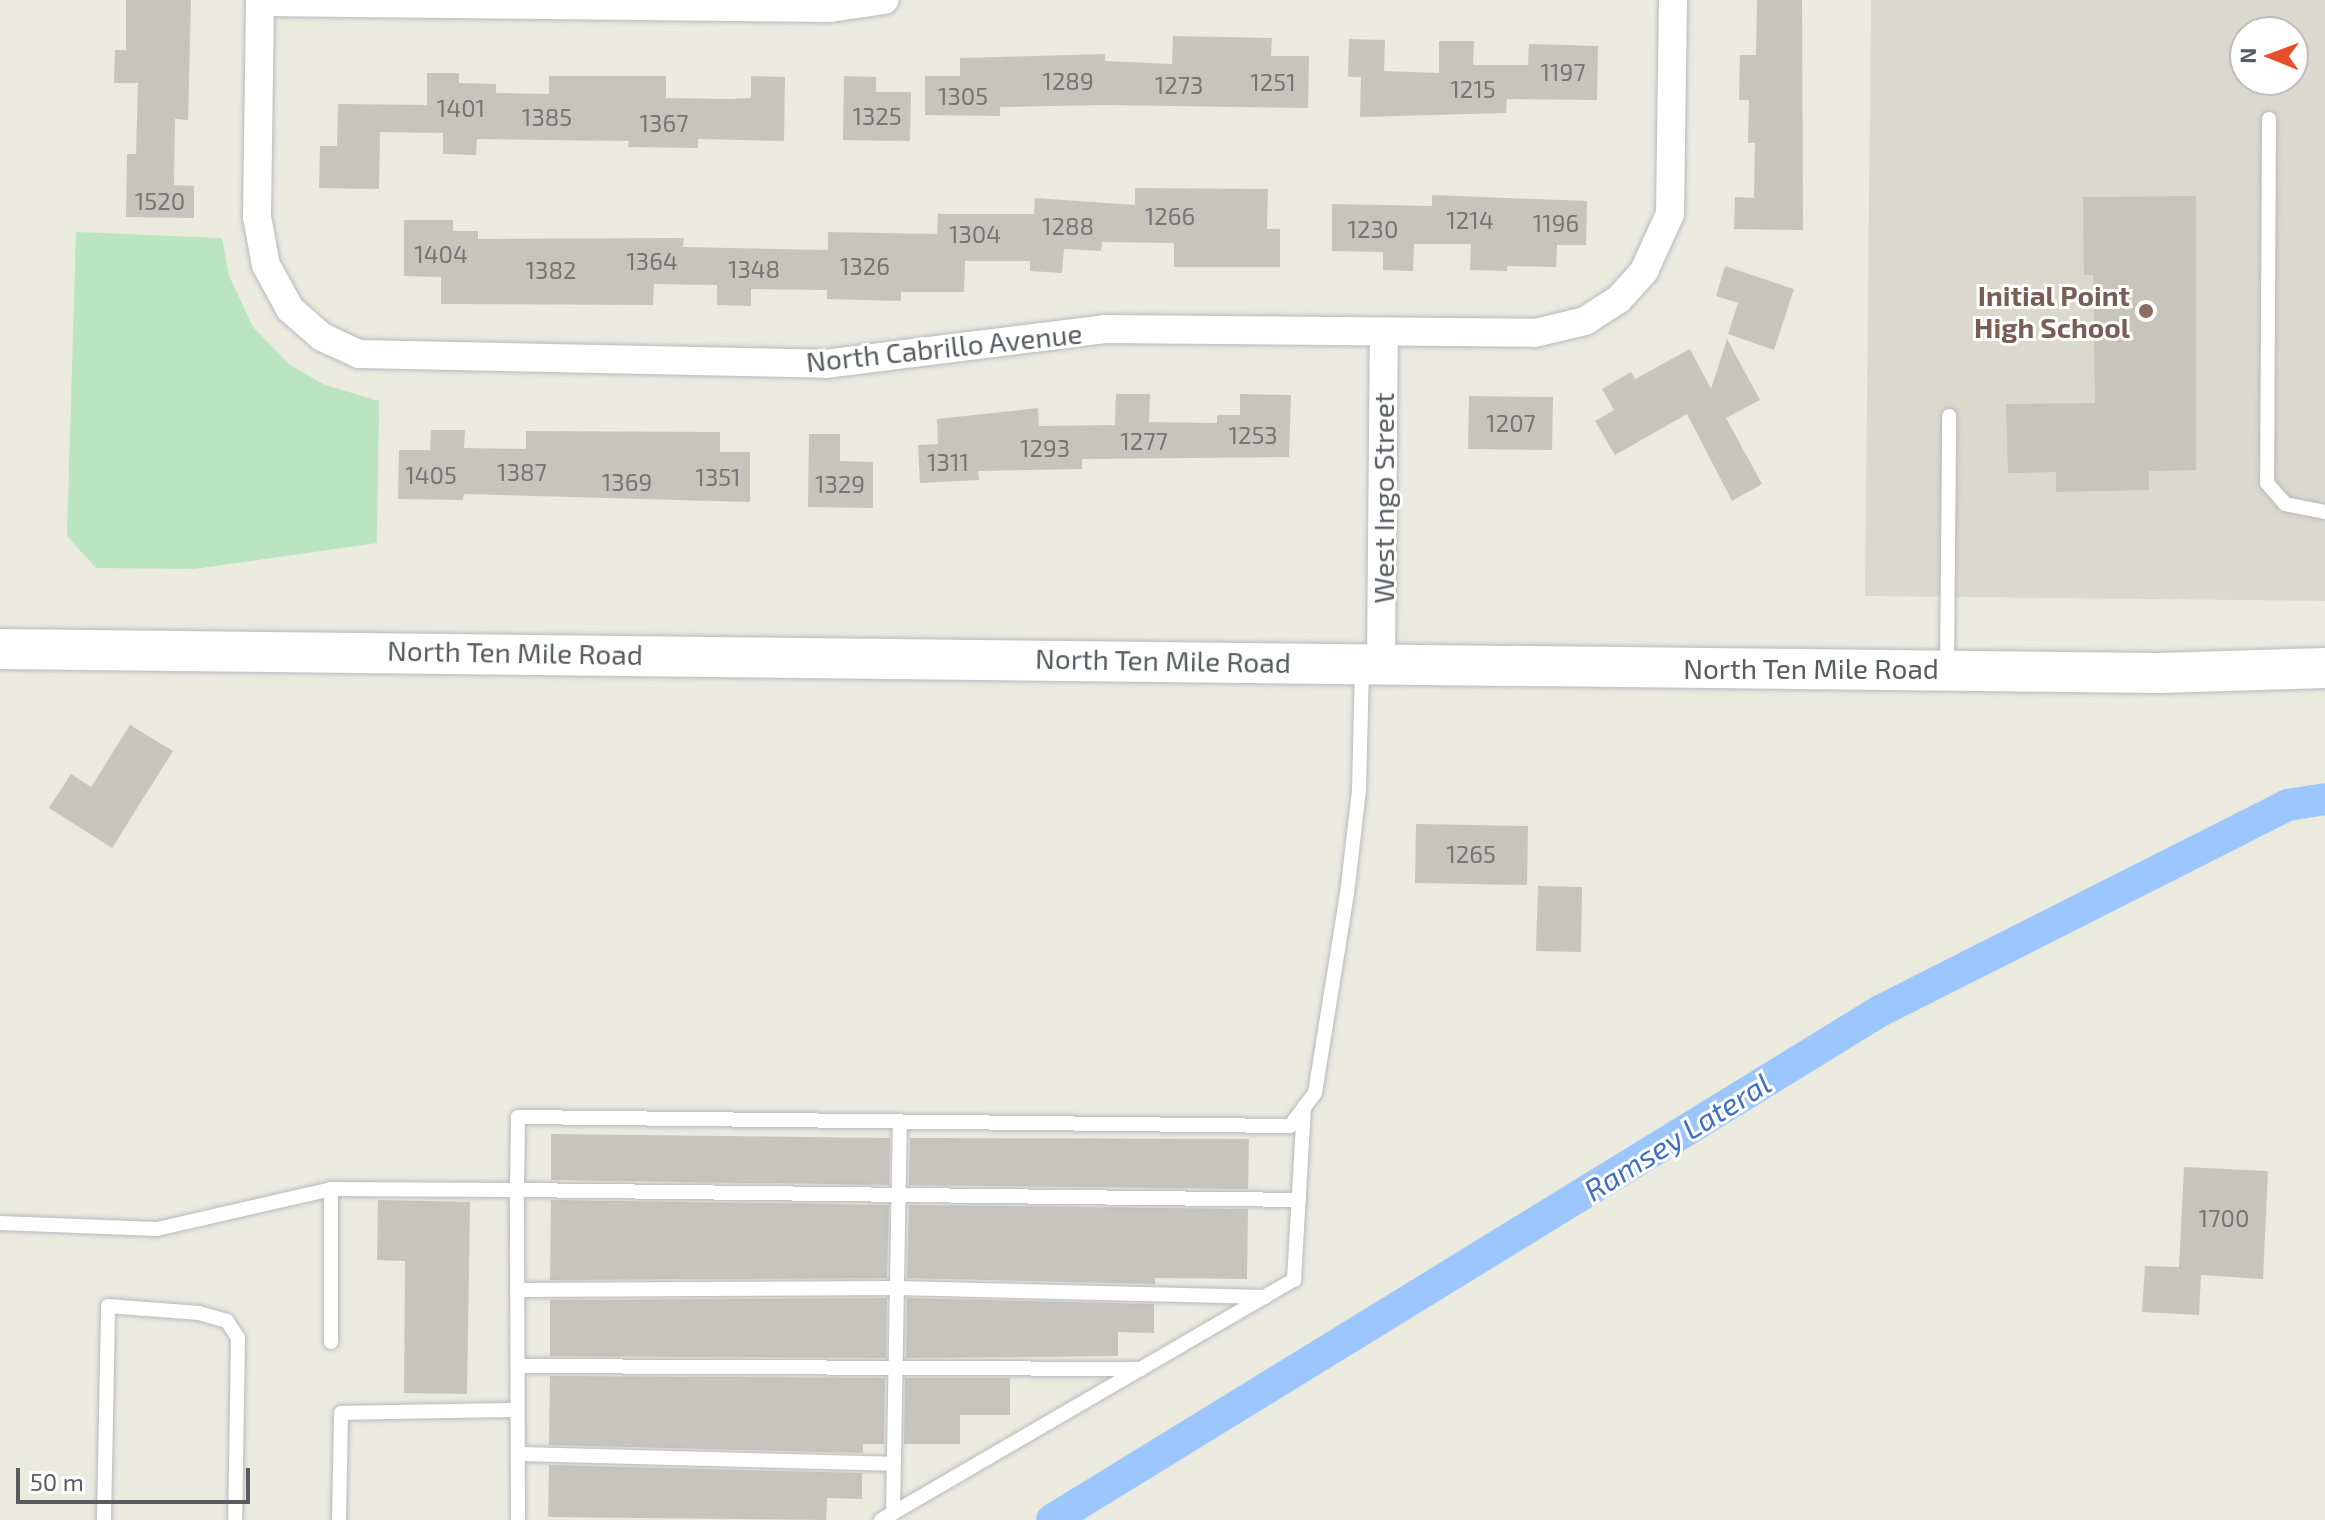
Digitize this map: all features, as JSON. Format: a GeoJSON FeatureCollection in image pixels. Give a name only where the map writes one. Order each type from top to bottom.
{"type":"FeatureCollection","features":[{"type":"Feature","properties":{"kind":"main road","name":"North Ten Mile Road"},"geometry":{"type":"LineString","coordinates":[[0,649],[2159,673],[2325,668]]}},
{"type":"Feature","properties":{"kind":"street"},"geometry":{"type":"LineString","coordinates":[[260,1],[830,8],[884,0]]}},
{"type":"Feature","properties":{"kind":"street","name":"North Cabrillo Avenue"},"geometry":{"type":"LineString","coordinates":[[260,1],[257,217],[266,265],[290,309],[322,337],[359,354],[825,364],[1105,329],[1535,333],[1585,321],[1619,299],[1644,271],[1670,214],[1673,0]]}},
{"type":"Feature","properties":{"kind":"street","name":"West Ingo Street"},"geometry":{"type":"LineString","coordinates":[[1372,663],[1384,333]]}},
{"type":"Feature","properties":{"kind":"lane"},"geometry":{"type":"LineString","coordinates":[[2269,119],[2267,483],[2285,504],[2325,512]]}},
{"type":"Feature","properties":{"kind":"lane"},"geometry":{"type":"LineString","coordinates":[[1947,669],[1949,416]]}},
{"type":"Feature","properties":{"kind":"lane"},"geometry":{"type":"LineString","coordinates":[[518,1520],[518,1117],[1245,1130],[1290,1126],[1315,1093],[1347,894],[1372,663]]}},
{"type":"Feature","properties":{"kind":"lane"},"geometry":{"type":"LineString","coordinates":[[887,1516],[1294,1280],[1304,1107]]}},
{"type":"Feature","properties":{"kind":"lane"},"geometry":{"type":"LineString","coordinates":[[887,1516],[894,1464],[900,1124]]}},
{"type":"Feature","properties":{"kind":"lane"},"geometry":{"type":"LineString","coordinates":[[0,1223],[157,1229],[331,1189],[1299,1200]]}},
{"type":"Feature","properties":{"kind":"lane"},"geometry":{"type":"LineString","coordinates":[[331,1189],[331,1342]]}},
{"type":"Feature","properties":{"kind":"lane"},"geometry":{"type":"LineString","coordinates":[[517,1290],[897,1288],[1265,1297]]}},
{"type":"Feature","properties":{"kind":"lane"},"geometry":{"type":"LineString","coordinates":[[104,1520],[108,1306],[199,1313],[227,1321],[238,1338],[235,1520]]}},
{"type":"Feature","properties":{"kind":"lane"},"geometry":{"type":"LineString","coordinates":[[518,1366],[1142,1369]]}},
{"type":"Feature","properties":{"kind":"lane"},"geometry":{"type":"LineString","coordinates":[[339,1520],[341,1413],[517,1410]]}},
{"type":"Feature","properties":{"kind":"lane"},"geometry":{"type":"LineString","coordinates":[[518,1454],[894,1464]]}},
{"type":"Feature","properties":{"kind":"shaded area"},"geometry":{"type":"Polygon","coordinates":[[[1871,0],[2325,0],[2325,601],[1865,596],[1871,0]]]}},
{"type":"Feature","properties":{"kind":"green space"},"geometry":{"type":"Polygon","coordinates":[[[76,232],[222,238],[229,276],[253,327],[290,365],[325,385],[379,401],[377,543],[194,569],[96,568],[67,536],[76,232]]]}},
{"type":"Feature","properties":{"kind":"building"},"geometry":{"type":"Polygon","coordinates":[[[126,0],[191,0],[188,120],[175,119],[174,185],[194,186],[194,218],[126,217],[127,154],[136,154],[138,83],[114,83],[115,50],[126,50],[126,0]]]}},
{"type":"Feature","properties":{"kind":"building"},"geometry":{"type":"Polygon","coordinates":[[[1757,0],[1802,0],[1803,230],[1734,229],[1735,197],[1754,198],[1755,143],[1748,143],[1749,100],[1739,100],[1740,55],[1756,55],[1757,0]]]}},
{"type":"Feature","properties":{"kind":"building"},"geometry":{"type":"Polygon","coordinates":[[[1173,36],[1272,38],[1271,56],[1309,56],[1308,108],[1104,105],[1000,107],[1000,116],[925,115],[925,76],[960,76],[960,58],[1105,54],[1105,61],[1172,64],[1173,36]]]}},
{"type":"Feature","properties":{"kind":"building"},"geometry":{"type":"Polygon","coordinates":[[[1349,39],[1385,40],[1384,71],[1439,73],[1439,41],[1474,41],[1473,65],[1528,65],[1529,44],[1598,46],[1597,100],[1507,99],[1506,113],[1360,117],[1361,77],[1348,77],[1349,39]]]}},
{"type":"Feature","properties":{"kind":"building"},"geometry":{"type":"Polygon","coordinates":[[[427,73],[459,73],[459,83],[496,84],[496,93],[549,94],[549,76],[666,76],[666,98],[729,99],[751,98],[751,76],[785,77],[784,141],[698,139],[698,148],[628,147],[629,141],[477,139],[476,155],[443,154],[443,133],[380,132],[379,189],[319,188],[320,146],[337,146],[338,104],[427,105],[427,73]]]}},
{"type":"Feature","properties":{"kind":"building"},"geometry":{"type":"Polygon","coordinates":[[[844,76],[876,77],[876,92],[911,92],[910,141],[843,140],[844,76]]]}},
{"type":"Feature","properties":{"kind":"building"},"geometry":{"type":"Polygon","coordinates":[[[1135,188],[1268,189],[1267,229],[1280,229],[1280,267],[1174,267],[1174,243],[1102,242],[1101,251],[1064,249],[1062,273],[1030,271],[1030,261],[965,261],[964,292],[901,292],[901,301],[827,299],[827,290],[751,289],[751,306],[717,305],[717,285],[654,284],[653,305],[441,304],[441,277],[404,276],[404,220],[453,220],[453,231],[478,231],[478,239],[684,238],[683,247],[828,250],[828,232],[937,234],[938,214],[1034,214],[1035,198],[1135,205],[1135,188]]]}},
{"type":"Feature","properties":{"kind":"building"},"geometry":{"type":"Polygon","coordinates":[[[1432,195],[1587,201],[1586,245],[1557,245],[1556,267],[1507,266],[1507,271],[1470,270],[1471,244],[1414,244],[1413,271],[1383,270],[1383,252],[1332,251],[1332,204],[1432,206],[1432,195]]]}},
{"type":"Feature","properties":{"kind":"building","name":"Initial Point High School"},"geometry":{"type":"Polygon","coordinates":[[[2196,196],[2196,470],[2149,471],[2149,490],[2056,492],[2056,472],[2008,473],[2006,404],[2095,403],[2093,275],[2084,275],[2083,197],[2196,196]]]}},
{"type":"Feature","properties":{"kind":"building"},"geometry":{"type":"Polygon","coordinates":[[[1725,266],[1794,289],[1774,350],[1728,334],[1738,303],[1716,296],[1725,266]]]}},
{"type":"Feature","properties":{"kind":"building"},"geometry":{"type":"Polygon","coordinates":[[[1727,339],[1760,400],[1726,418],[1762,484],[1732,501],[1687,414],[1615,455],[1595,421],[1614,410],[1602,389],[1631,372],[1635,379],[1690,349],[1711,389],[1727,339]]]}},
{"type":"Feature","properties":{"kind":"building"},"geometry":{"type":"Polygon","coordinates":[[[1116,394],[1150,394],[1149,422],[1217,423],[1217,415],[1240,415],[1240,394],[1291,395],[1289,457],[1082,459],[1082,469],[978,471],[979,480],[920,483],[918,445],[938,444],[937,419],[1038,408],[1039,426],[1115,425],[1116,394]]]}},
{"type":"Feature","properties":{"kind":"building"},"geometry":{"type":"Polygon","coordinates":[[[1469,396],[1553,397],[1552,450],[1468,449],[1469,396]]]}},
{"type":"Feature","properties":{"kind":"building"},"geometry":{"type":"Polygon","coordinates":[[[431,430],[465,430],[464,448],[526,449],[526,431],[720,432],[720,452],[750,452],[750,502],[464,494],[463,500],[398,499],[399,450],[430,450],[431,430]]]}},
{"type":"Feature","properties":{"kind":"building"},"geometry":{"type":"Polygon","coordinates":[[[809,434],[840,434],[840,461],[873,462],[873,508],[808,507],[809,434]]]}},
{"type":"Feature","properties":{"kind":"building"},"geometry":{"type":"Polygon","coordinates":[[[130,725],[173,751],[112,848],[49,808],[71,774],[91,787],[130,725]]]}},
{"type":"Feature","properties":{"kind":"building"},"geometry":{"type":"Polygon","coordinates":[[[1416,824],[1528,826],[1527,885],[1415,883],[1416,824]]]}},
{"type":"Feature","properties":{"kind":"building"},"geometry":{"type":"Polygon","coordinates":[[[1538,886],[1582,887],[1581,952],[1536,951],[1538,886]]]}},
{"type":"Feature","properties":{"kind":"building"},"geometry":{"type":"Polygon","coordinates":[[[551,1134],[890,1138],[889,1185],[551,1180],[551,1134]]]}},
{"type":"Feature","properties":{"kind":"building"},"geometry":{"type":"Polygon","coordinates":[[[910,1138],[1249,1139],[1248,1189],[909,1185],[910,1138]]]}},
{"type":"Feature","properties":{"kind":"building"},"geometry":{"type":"Polygon","coordinates":[[[2184,1167],[2268,1171],[2263,1279],[2201,1275],[2199,1315],[2142,1312],[2145,1266],[2179,1267],[2184,1167]]]}},
{"type":"Feature","properties":{"kind":"building"},"geometry":{"type":"Polygon","coordinates":[[[378,1200],[470,1202],[467,1394],[404,1393],[405,1261],[377,1260],[378,1200]]]}},
{"type":"Feature","properties":{"kind":"building"},"geometry":{"type":"Polygon","coordinates":[[[551,1200],[889,1205],[887,1278],[550,1280],[551,1200]]]}},
{"type":"Feature","properties":{"kind":"building"},"geometry":{"type":"Polygon","coordinates":[[[909,1205],[1248,1209],[1247,1279],[1155,1278],[1155,1284],[907,1278],[909,1205]]]}},
{"type":"Feature","properties":{"kind":"building"},"geometry":{"type":"Polygon","coordinates":[[[887,1298],[886,1358],[550,1356],[550,1300],[887,1298]]]}},
{"type":"Feature","properties":{"kind":"building"},"geometry":{"type":"Polygon","coordinates":[[[907,1298],[1154,1304],[1154,1333],[1118,1332],[1118,1356],[906,1358],[907,1298]]]}},
{"type":"Feature","properties":{"kind":"building"},"geometry":{"type":"Polygon","coordinates":[[[550,1376],[885,1378],[884,1444],[863,1444],[863,1453],[549,1445],[550,1376]]]}},
{"type":"Feature","properties":{"kind":"building"},"geometry":{"type":"Polygon","coordinates":[[[905,1378],[1010,1378],[1010,1415],[960,1415],[960,1444],[904,1444],[905,1378]]]}},
{"type":"Feature","properties":{"kind":"building"},"geometry":{"type":"Polygon","coordinates":[[[549,1465],[862,1473],[862,1499],[827,1498],[826,1520],[548,1517],[549,1465]]]}},
{"type":"Feature","properties":{"kind":"waterway","name":"Ramsey Lateral"},"geometry":{"type":"LineString","coordinates":[[1052,1520],[1880,1011],[2288,805],[2325,799]]}},
{"type":"Feature","properties":{"kind":"place","name":"Initial Point High School"},"geometry":{"type":"Point","coordinates":[2146,311]}}]}
